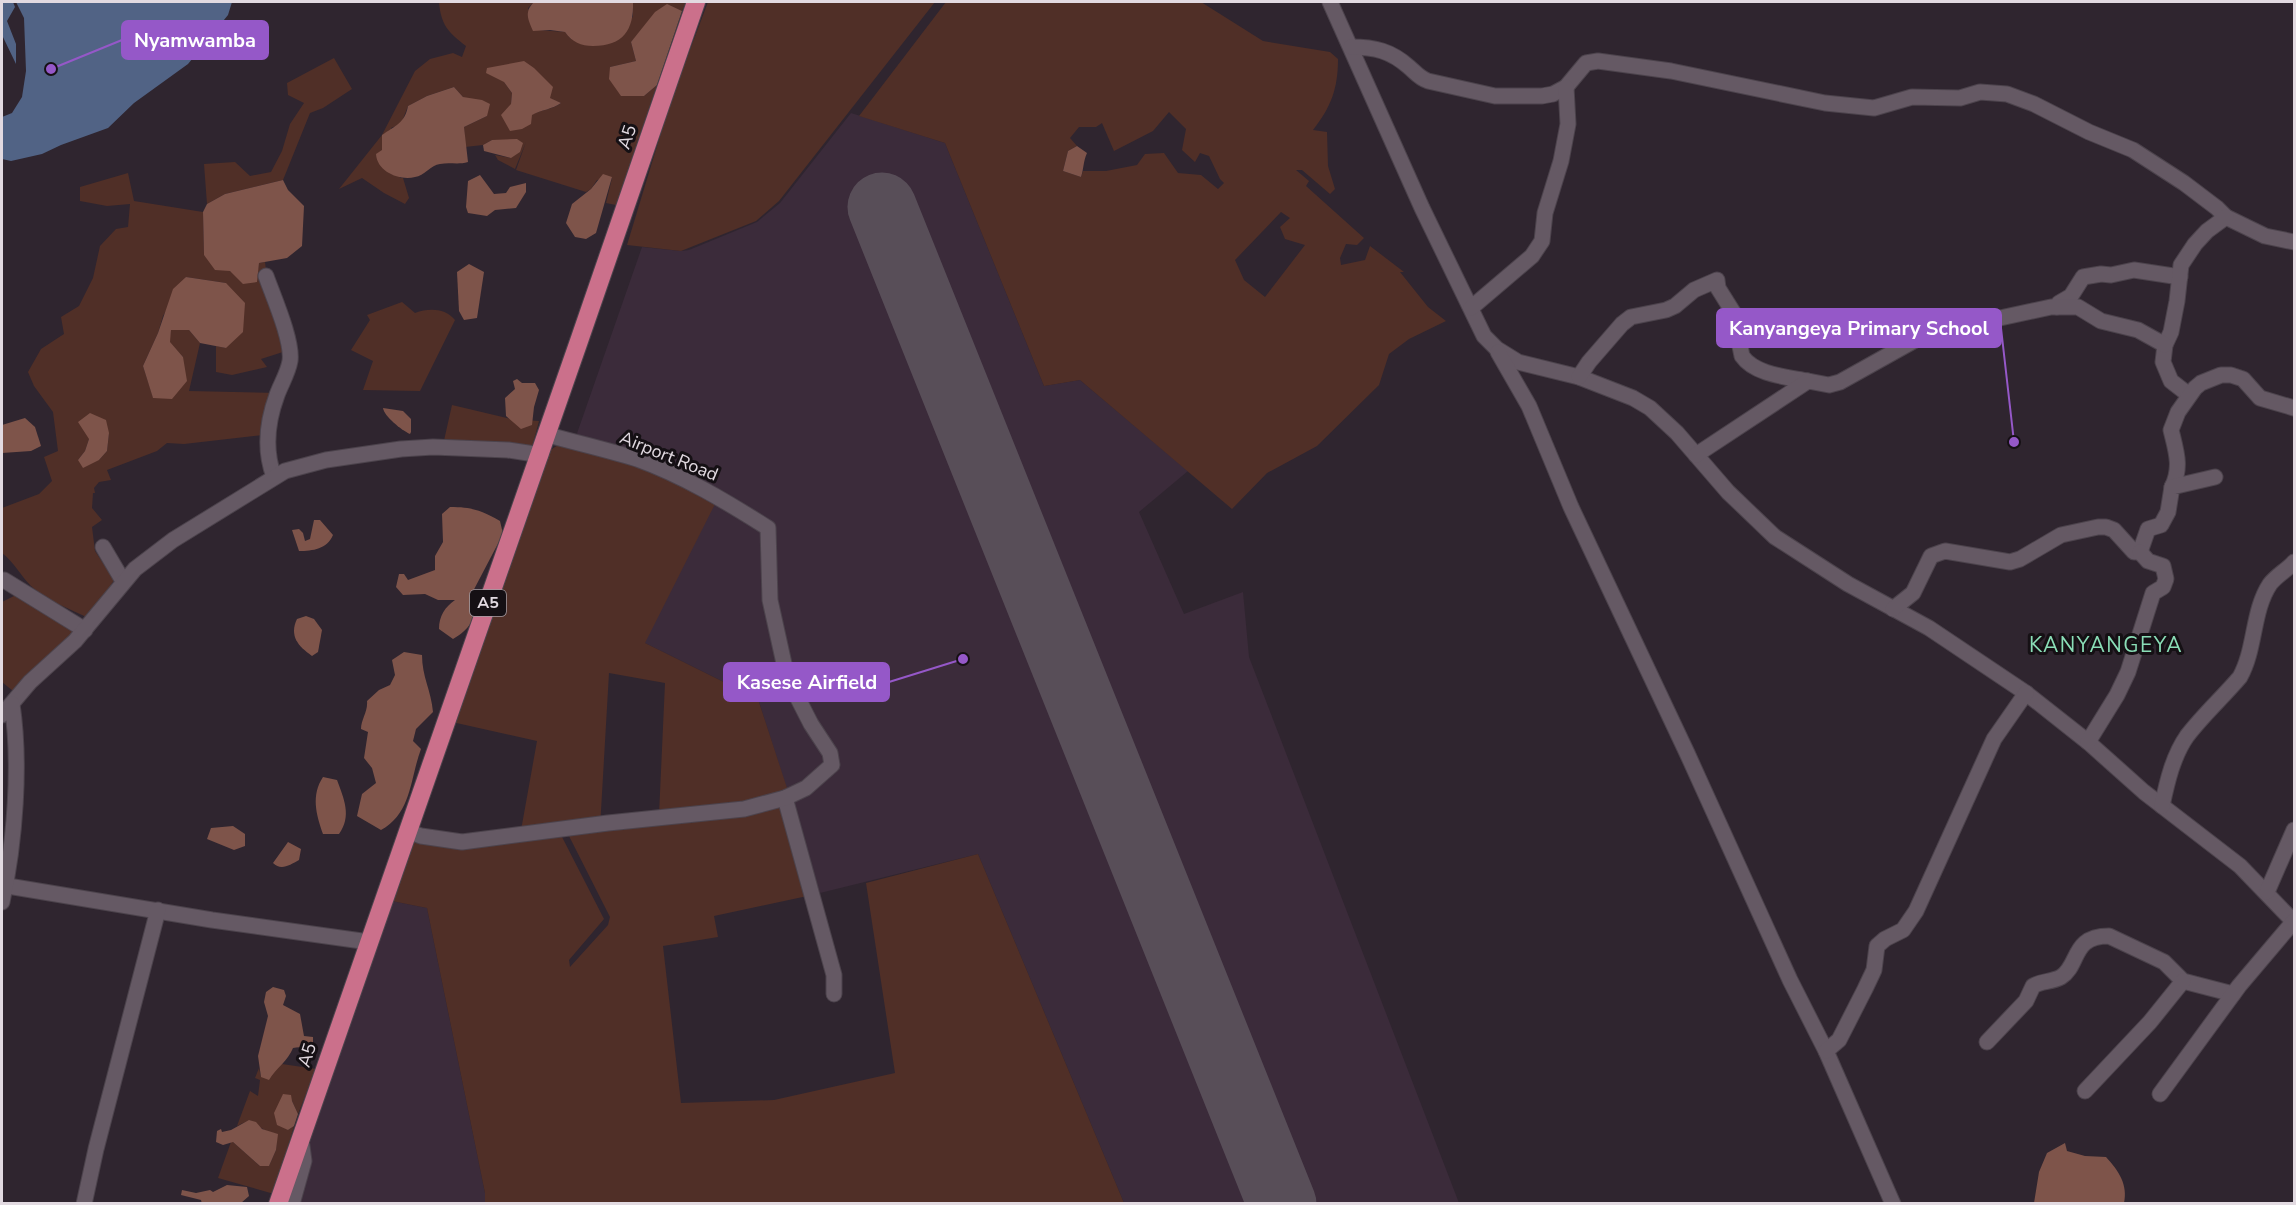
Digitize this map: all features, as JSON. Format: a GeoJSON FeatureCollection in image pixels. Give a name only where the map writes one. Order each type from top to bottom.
{"type":"FeatureCollection","features":[{"type":"Feature","properties":{"kind":"highway","name":"A5"},"geometry":{"type":"LineString","coordinates":[[278,1203],[548,435],[696,2]]}},
{"type":"Feature","properties":{"kind":"street"},"geometry":{"type":"LineString","coordinates":[[1330,2],[1417,197],[1484,336],[1497,349],[1518,362],[1580,377],[1641,402],[1677,433],[1721,485],[1775,537],[1893,609],[1929,628],[2026,693],[2088,742],[2128,779],[2240,866],[2294,922],[2233,994],[2160,1094]]}},
{"type":"Feature","properties":{"kind":"street"},"geometry":{"type":"LineString","coordinates":[[1351,46],[1378,48],[1386,51],[1422,79],[1495,96],[1553,94],[1566,87],[1586,63],[1598,61],[1671,71],[1825,103],[1874,108],[1912,97],[1960,98],[1980,92],[2007,94],[2034,104],[2089,132],[2133,150],[2184,183],[2226,217],[2265,236],[2295,242]]}},
{"type":"Feature","properties":{"kind":"street"},"geometry":{"type":"LineString","coordinates":[[1471,308],[1532,256],[1542,241],[1545,213],[1561,161],[1568,124],[1566,87]]}},
{"type":"Feature","properties":{"kind":"street"},"geometry":{"type":"LineString","coordinates":[[2189,395],[2171,381],[2163,362],[2165,345],[2173,324],[2181,265],[2207,231],[2226,217]]}},
{"type":"Feature","properties":{"kind":"street"},"geometry":{"type":"LineString","coordinates":[[2057,307],[2059,303],[2071,296],[2083,277],[2111,275],[2134,270],[2180,277]]}},
{"type":"Feature","properties":{"kind":"street"},"geometry":{"type":"LineString","coordinates":[[266,276],[290,352],[288,367],[276,397],[268,433],[269,464],[274,477]]}},
{"type":"Feature","properties":{"kind":"street"},"geometry":{"type":"LineString","coordinates":[[1580,377],[1589,362],[1622,324],[1631,317],[1666,310],[1675,306],[1694,290],[1717,280],[1718,288],[1733,312],[1742,356],[1746,362],[1768,371],[1829,385],[1840,382],[1917,339],[1940,331],[2057,307],[2078,307],[2101,321],[2138,330],[2165,345]]}},
{"type":"Feature","properties":{"kind":"street"},"geometry":{"type":"LineString","coordinates":[[1497,349],[1529,406],[1571,507],[1687,753],[1739,872],[1826,1051],[1893,1203]]}},
{"type":"Feature","properties":{"kind":"street"},"geometry":{"type":"LineString","coordinates":[[2140,552],[2148,529],[2161,525],[2169,512],[2172,488],[2178,468],[2171,430],[2189,395],[2201,383],[2221,375],[2232,375],[2243,379],[2260,398],[2295,408]]}},
{"type":"Feature","properties":{"kind":"street"},"geometry":{"type":"LineString","coordinates":[[1696,455],[1808,381]]}},
{"type":"Feature","properties":{"kind":"street","name":"Airport Road"},"geometry":{"type":"LineString","coordinates":[[548,435],[638,460],[680,477],[717,496],[768,528],[770,600],[787,677],[811,724],[830,753],[832,765],[806,789],[784,798]]}},
{"type":"Feature","properties":{"kind":"street"},"geometry":{"type":"LineString","coordinates":[[2,902],[7,803],[17,753],[7,709],[30,682],[85,630],[135,569],[173,540],[274,477],[295,468],[326,460],[401,449],[433,447],[508,450],[541,455]]}},
{"type":"Feature","properties":{"kind":"street"},"geometry":{"type":"LineString","coordinates":[[2172,488],[2216,477]]}},
{"type":"Feature","properties":{"kind":"street"},"geometry":{"type":"LineString","coordinates":[[1893,609],[1913,593],[1931,556],[1945,551],[2010,562],[2020,559],[2061,535],[2106,527],[2114,530],[2134,552],[2140,552],[2148,561],[2163,566],[2166,579],[2163,587],[2153,593],[2128,672],[2117,695],[2088,742]]}},
{"type":"Feature","properties":{"kind":"street"},"geometry":{"type":"LineString","coordinates":[[103,547],[123,581]]}},
{"type":"Feature","properties":{"kind":"street"},"geometry":{"type":"LineString","coordinates":[[2162,806],[2174,764],[2187,737],[2240,677],[2246,666],[2261,602],[2266,591],[2279,574],[2295,562]]}},
{"type":"Feature","properties":{"kind":"street"},"geometry":{"type":"LineString","coordinates":[[4,580],[85,630]]}},
{"type":"Feature","properties":{"kind":"street"},"geometry":{"type":"LineString","coordinates":[[1826,1051],[1839,1040],[1865,989],[1874,970],[1877,946],[1892,934],[1903,930],[1916,911],[1994,739],[2026,693]]}},
{"type":"Feature","properties":{"kind":"street"},"geometry":{"type":"LineString","coordinates":[[407,831],[421,836],[462,842],[744,809],[784,798],[835,979],[834,994]]}},
{"type":"Feature","properties":{"kind":"street"},"geometry":{"type":"LineString","coordinates":[[2267,892],[2295,830]]}},
{"type":"Feature","properties":{"kind":"street"},"geometry":{"type":"LineString","coordinates":[[3,885],[369,942]]}},
{"type":"Feature","properties":{"kind":"street"},"geometry":{"type":"LineString","coordinates":[[84,1203],[158,910]]}},
{"type":"Feature","properties":{"kind":"street"},"geometry":{"type":"LineString","coordinates":[[1988,1042],[2026,1001],[2033,986],[2061,977],[2081,946],[2101,936],[2109,936],[2164,962],[2183,981],[2233,994]]}},
{"type":"Feature","properties":{"kind":"street"},"geometry":{"type":"LineString","coordinates":[[2085,1091],[2150,1022],[2183,981]]}},
{"type":"Feature","properties":{"kind":"street"},"geometry":{"type":"LineString","coordinates":[[292,1203],[304,1161],[301,1140]]}},
{"type":"Feature","properties":{"kind":"shaded area"},"geometry":{"type":"Polygon","coordinates":[[[439,2],[534,2],[528,8],[538,30],[565,32],[571,39],[633,17],[633,2],[686,2],[682,11],[667,5],[631,42],[636,61],[610,67],[644,96],[657,85],[616,205],[606,203],[612,178],[597,180],[586,192],[516,170],[526,142],[515,169],[498,160],[495,155],[511,158],[492,140],[483,145],[465,147],[464,127],[487,116],[454,87],[427,96],[408,106],[401,124],[391,128],[400,178],[403,178],[409,198],[405,204],[362,178],[339,189],[382,135],[415,71],[430,59],[453,53],[462,57],[466,46],[446,27],[439,2]],[[504,82],[512,93],[511,104],[531,115],[561,103],[504,82]]]}},
{"type":"Feature","properties":{"kind":"shaded area"},"geometry":{"type":"Polygon","coordinates":[[[534,2],[633,2],[633,12],[629,28],[619,39],[612,43],[589,46],[574,41],[565,32],[533,31],[528,12],[534,2]]]}},
{"type":"Feature","properties":{"kind":"shaded area"},"geometry":{"type":"Polygon","coordinates":[[[708,2],[935,2],[779,201],[756,221],[681,251],[627,245],[671,100],[708,2]]]}},
{"type":"Feature","properties":{"kind":"shaded area"},"geometry":{"type":"Polygon","coordinates":[[[946,2],[1201,2],[1263,41],[1330,52],[1338,59],[1335,89],[1313,130],[1327,132],[1328,166],[1335,189],[1330,194],[1302,170],[1296,170],[1309,181],[1306,186],[1364,238],[1357,245],[1346,244],[1340,258],[1341,265],[1365,260],[1370,246],[1404,272],[1400,272],[1428,307],[1446,321],[1409,339],[1389,354],[1379,385],[1317,446],[1267,473],[1232,509],[1080,380],[1044,386],[945,143],[859,116],[946,2]],[[1169,112],[1153,131],[1114,151],[1102,123],[1096,127],[1079,127],[1070,138],[1077,146],[1068,151],[1063,171],[1081,177],[1083,171],[1106,171],[1137,165],[1145,154],[1164,153],[1178,173],[1201,175],[1218,189],[1224,183],[1209,156],[1200,153],[1195,162],[1182,150],[1186,129],[1169,112]],[[1281,212],[1235,260],[1244,280],[1265,297],[1305,245],[1285,239],[1280,227],[1290,218],[1281,212]]]}},
{"type":"Feature","properties":{"kind":"shaded area"},"geometry":{"type":"Polygon","coordinates":[[[667,4],[682,11],[657,85],[644,96],[621,96],[609,79],[610,67],[636,61],[631,42],[655,12],[667,4]]]}},
{"type":"Feature","properties":{"kind":"shaded area"},"geometry":{"type":"Polygon","coordinates":[[[334,58],[352,89],[323,108],[310,113],[283,180],[225,194],[207,204],[204,164],[235,162],[250,176],[271,172],[282,151],[290,124],[304,103],[288,95],[287,83],[334,58]]]}},
{"type":"Feature","properties":{"kind":"shaded area"},"geometry":{"type":"Polygon","coordinates":[[[524,61],[553,87],[550,98],[561,103],[532,115],[531,124],[522,129],[510,131],[501,115],[511,104],[512,93],[504,82],[486,73],[487,68],[524,61]]]}},
{"type":"Feature","properties":{"kind":"shaded area"},"geometry":{"type":"Polygon","coordinates":[[[454,87],[463,97],[482,100],[490,104],[487,116],[464,127],[468,162],[444,163],[409,178],[390,174],[380,166],[376,154],[382,150],[382,135],[402,120],[408,106],[427,96],[454,87]]]}},
{"type":"Feature","properties":{"kind":"shaded area"},"geometry":{"type":"Polygon","coordinates":[[[851,113],[945,143],[1044,386],[1080,380],[1188,471],[1139,512],[1184,614],[1243,592],[1249,657],[1459,1203],[1124,1203],[978,854],[820,893],[758,699],[645,643],[574,442],[642,247],[689,250],[757,222],[780,203],[851,113]]]}},
{"type":"Feature","properties":{"kind":"shaded area"},"geometry":{"type":"Polygon","coordinates":[[[517,139],[523,143],[520,152],[511,158],[484,151],[483,145],[492,140],[517,139]]]}},
{"type":"Feature","properties":{"kind":"shaded area"},"geometry":{"type":"Polygon","coordinates":[[[1077,146],[1087,153],[1081,177],[1063,171],[1068,151],[1077,146]]]}},
{"type":"Feature","properties":{"kind":"shaded area"},"geometry":{"type":"Polygon","coordinates":[[[128,173],[134,201],[203,212],[204,255],[230,271],[256,282],[259,263],[265,262],[268,286],[286,351],[261,359],[267,367],[232,375],[216,372],[216,346],[226,348],[226,283],[186,277],[163,316],[143,366],[153,397],[183,357],[169,342],[171,330],[189,330],[200,343],[189,391],[280,393],[272,434],[184,444],[167,443],[157,451],[107,470],[111,480],[99,482],[94,488],[92,508],[102,520],[92,527],[95,551],[114,580],[90,619],[37,591],[2,553],[2,508],[39,494],[52,481],[44,457],[58,451],[53,412],[34,386],[28,372],[41,349],[64,334],[61,317],[79,306],[93,278],[100,246],[116,229],[128,227],[130,204],[107,206],[80,201],[80,187],[128,173]],[[109,433],[89,439],[85,451],[78,460],[99,460],[107,451],[109,433]]]}},
{"type":"Feature","properties":{"kind":"shaded area"},"geometry":{"type":"Polygon","coordinates":[[[603,174],[612,177],[596,233],[586,239],[575,237],[566,223],[572,204],[591,189],[603,174]]]}},
{"type":"Feature","properties":{"kind":"shaded area"},"geometry":{"type":"Polygon","coordinates":[[[480,175],[494,194],[506,193],[510,187],[526,183],[526,192],[516,208],[495,210],[487,216],[468,213],[466,207],[468,181],[480,175]]]}},
{"type":"Feature","properties":{"kind":"shaded area"},"geometry":{"type":"Polygon","coordinates":[[[283,180],[288,190],[304,206],[302,246],[287,258],[259,263],[257,282],[243,284],[230,271],[215,270],[204,255],[203,212],[207,204],[225,194],[283,180]]]}},
{"type":"Feature","properties":{"kind":"shaded area"},"geometry":{"type":"Polygon","coordinates":[[[469,264],[484,272],[477,318],[464,320],[459,311],[457,272],[469,264]]]}},
{"type":"Feature","properties":{"kind":"shaded area"},"geometry":{"type":"Polygon","coordinates":[[[186,277],[226,283],[245,303],[243,332],[226,348],[200,343],[189,330],[171,330],[170,342],[183,357],[187,381],[172,399],[153,398],[143,366],[158,333],[173,289],[186,277]]]}},
{"type":"Feature","properties":{"kind":"shaded area"},"geometry":{"type":"Polygon","coordinates":[[[402,302],[415,313],[426,310],[442,311],[455,320],[420,391],[363,390],[373,361],[351,350],[370,320],[367,315],[402,302]]]}},
{"type":"Feature","properties":{"kind":"shaded area"},"geometry":{"type":"Polygon","coordinates":[[[517,379],[522,383],[535,383],[539,390],[532,425],[521,429],[506,416],[505,398],[515,389],[513,381],[517,379]]]}},
{"type":"Feature","properties":{"kind":"shaded area"},"geometry":{"type":"Polygon","coordinates":[[[452,405],[511,419],[539,421],[531,451],[443,445],[452,405]]]}},
{"type":"Feature","properties":{"kind":"shaded area"},"geometry":{"type":"Polygon","coordinates":[[[383,408],[403,411],[411,419],[410,434],[386,415],[383,408]]]}},
{"type":"Feature","properties":{"kind":"shaded area"},"geometry":{"type":"Polygon","coordinates":[[[90,413],[106,420],[109,433],[107,451],[99,460],[83,468],[78,460],[85,451],[89,439],[78,422],[90,413]]]}},
{"type":"Feature","properties":{"kind":"shaded area"},"geometry":{"type":"Polygon","coordinates":[[[25,418],[35,427],[41,446],[31,451],[2,453],[2,425],[25,418]]]}},
{"type":"Feature","properties":{"kind":"shaded area"},"geometry":{"type":"Polygon","coordinates":[[[558,445],[640,465],[677,482],[715,504],[645,643],[758,699],[788,791],[752,804],[659,815],[665,683],[609,673],[600,828],[520,836],[537,741],[452,722],[549,451],[558,445]]]}},
{"type":"Feature","properties":{"kind":"shaded area"},"geometry":{"type":"Polygon","coordinates":[[[450,507],[476,510],[493,517],[500,521],[503,534],[470,597],[477,600],[473,618],[467,628],[453,639],[439,629],[443,612],[455,600],[438,600],[425,594],[403,595],[396,587],[399,574],[404,574],[408,580],[435,570],[435,556],[443,542],[442,514],[450,507]]]}},
{"type":"Feature","properties":{"kind":"shaded area"},"geometry":{"type":"Polygon","coordinates":[[[314,520],[320,520],[333,535],[319,548],[299,551],[292,530],[299,529],[305,541],[310,539],[314,520]]]}},
{"type":"Feature","properties":{"kind":"shaded area"},"geometry":{"type":"Polygon","coordinates":[[[18,594],[81,631],[18,695],[2,682],[2,602],[18,594]]]}},
{"type":"Feature","properties":{"kind":"shaded area"},"geometry":{"type":"Polygon","coordinates":[[[306,616],[314,619],[322,630],[318,652],[312,656],[296,640],[294,631],[297,619],[306,616]]]}},
{"type":"Feature","properties":{"kind":"shaded area"},"geometry":{"type":"Polygon","coordinates":[[[404,652],[422,655],[423,670],[433,712],[416,729],[413,741],[421,749],[409,794],[399,814],[381,830],[357,816],[362,794],[376,783],[372,768],[364,758],[368,732],[361,729],[361,725],[367,701],[379,690],[390,685],[395,675],[392,660],[404,652]]]}},
{"type":"Feature","properties":{"kind":"shaded area"},"geometry":{"type":"Polygon","coordinates":[[[323,777],[337,780],[346,807],[345,821],[339,834],[323,834],[318,819],[316,798],[323,777]]]}},
{"type":"Feature","properties":{"kind":"shaded area"},"geometry":{"type":"Polygon","coordinates":[[[786,803],[812,895],[714,916],[718,937],[663,946],[681,1103],[774,1100],[895,1073],[866,883],[978,854],[1124,1203],[485,1203],[485,1193],[427,908],[392,901],[413,836],[561,835],[604,919],[569,960],[570,967],[608,925],[610,917],[568,834],[786,803]]]}},
{"type":"Feature","properties":{"kind":"shaded area"},"geometry":{"type":"Polygon","coordinates":[[[233,826],[245,834],[245,846],[234,850],[207,839],[211,828],[233,826]]]}},
{"type":"Feature","properties":{"kind":"shaded area"},"geometry":{"type":"Polygon","coordinates":[[[288,842],[301,849],[299,860],[279,867],[273,863],[288,842]]]}},
{"type":"Feature","properties":{"kind":"shaded area"},"geometry":{"type":"Polygon","coordinates":[[[392,901],[427,908],[485,1193],[485,1203],[285,1204],[392,901]]]}},
{"type":"Feature","properties":{"kind":"shaded area"},"geometry":{"type":"Polygon","coordinates":[[[273,987],[284,990],[286,996],[283,1005],[300,1014],[304,1036],[313,1037],[313,1046],[293,1048],[269,1080],[261,1077],[258,1056],[268,1016],[264,1002],[266,992],[273,987]]]}},
{"type":"Feature","properties":{"kind":"shaded area"},"geometry":{"type":"Polygon","coordinates":[[[282,1064],[316,1069],[298,1114],[292,1101],[283,1095],[281,1099],[288,1130],[294,1126],[274,1194],[218,1178],[231,1142],[260,1166],[269,1166],[276,1150],[277,1134],[265,1130],[252,1121],[237,1126],[250,1091],[258,1096],[260,1080],[255,1078],[259,1068],[261,1077],[282,1064]]]}},
{"type":"Feature","properties":{"kind":"shaded area"},"geometry":{"type":"Polygon","coordinates":[[[283,1094],[291,1095],[298,1114],[294,1126],[288,1130],[277,1125],[274,1113],[283,1094]]]}},
{"type":"Feature","properties":{"kind":"shaded area"},"geometry":{"type":"Polygon","coordinates":[[[249,1120],[256,1122],[262,1129],[278,1134],[276,1150],[269,1166],[260,1166],[233,1142],[223,1145],[216,1142],[217,1131],[231,1130],[249,1120]]]}},
{"type":"Feature","properties":{"kind":"shaded area"},"geometry":{"type":"Polygon","coordinates":[[[2065,1143],[2067,1151],[2085,1156],[2106,1157],[2121,1178],[2125,1190],[2124,1203],[2034,1203],[2039,1172],[2047,1153],[2065,1143]]]}},
{"type":"Feature","properties":{"kind":"shaded area"},"geometry":{"type":"Polygon","coordinates":[[[227,1185],[247,1187],[249,1196],[241,1203],[202,1204],[201,1200],[181,1195],[182,1190],[196,1193],[210,1190],[213,1192],[227,1185]]]}},
{"type":"Feature","properties":{"kind":"water"},"geometry":{"type":"Polygon","coordinates":[[[2,2],[13,2],[15,7],[7,21],[16,44],[16,64],[2,35],[2,2]]]}},
{"type":"Feature","properties":{"kind":"water"},"geometry":{"type":"Polygon","coordinates":[[[16,2],[232,2],[228,15],[188,64],[134,103],[108,128],[42,154],[11,161],[2,159],[2,117],[12,113],[22,97],[26,71],[24,18],[16,2]]]}},
{"type":"Feature","properties":{"kind":"runway"},"geometry":{"type":"LineString","coordinates":[[882,207],[1282,1204]]}},
{"type":"Feature","properties":{"kind":"place","name":"Nyamwamba"},"geometry":{"type":"Point","coordinates":[51,69]}},
{"type":"Feature","properties":{"kind":"place","name":"Kanyangeya Primary School"},"geometry":{"type":"Point","coordinates":[2014,442]}},
{"type":"Feature","properties":{"kind":"place","name":"Kasese Airfield"},"geometry":{"type":"Point","coordinates":[963,659]}},
{"type":"Feature","properties":{"kind":"district","name":"KANYANGEYA"},"geometry":{"type":"Point","coordinates":[2106,645]}}]}
